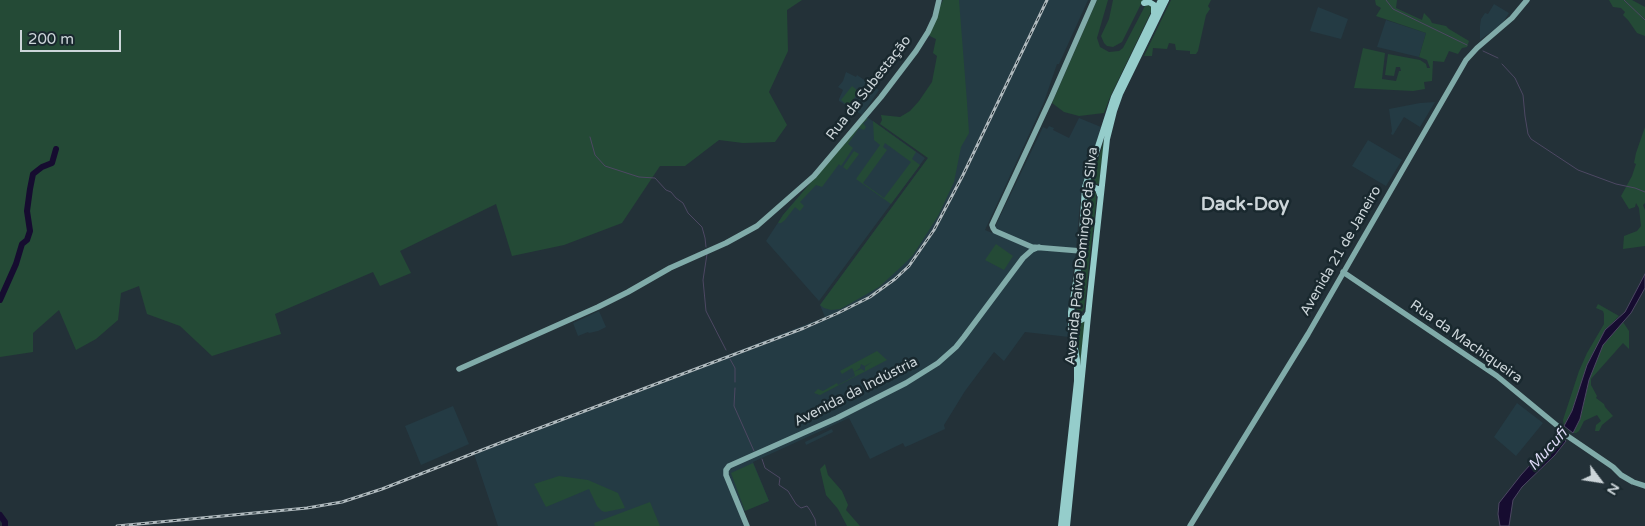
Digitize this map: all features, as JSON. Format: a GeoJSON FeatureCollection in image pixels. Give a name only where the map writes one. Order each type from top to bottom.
{"type":"FeatureCollection","features":[{"type":"Feature","properties":{"kind":"main road","name":"Avenida Paiva Domingos da Silva"},"geometry":{"type":"LineString","coordinates":[[1061,526],[1077,372],[1071,312],[1081,251],[1083,199],[1087,177],[1114,97],[1161,0]]}},
{"type":"Feature","properties":{"kind":"main road","name":"Avenida Paiva Domingos da Silva"},"geometry":{"type":"LineString","coordinates":[[1067,526],[1107,139],[1120,94],[1166,0]]}},
{"type":"Feature","properties":{"kind":"main road"},"geometry":{"type":"LineString","coordinates":[[1144,3],[1149,2],[1154,5],[1154,14]]}},
{"type":"Feature","properties":{"kind":"main road"},"geometry":{"type":"LineString","coordinates":[[1083,199],[1088,190],[1093,187],[1098,189],[1100,201]]}},
{"type":"Feature","properties":{"kind":"main road"},"geometry":{"type":"LineString","coordinates":[[1071,312],[1075,318],[1081,320],[1089,312]]}},
{"type":"Feature","properties":{"kind":"street","name":"Rua da Subestação"},"geometry":{"type":"LineString","coordinates":[[459,369],[598,308],[670,268],[757,226],[806,183],[868,113],[916,52],[935,17],[939,0]]}},
{"type":"Feature","properties":{"kind":"street"},"geometry":{"type":"LineString","coordinates":[[1081,251],[1032,247],[995,231],[992,225],[1094,0]]}},
{"type":"Feature","properties":{"kind":"street","name":"Avenida 21 de Janeiro"},"geometry":{"type":"LineString","coordinates":[[1190,526],[1343,272],[1466,60],[1509,21],[1528,0]]}},
{"type":"Feature","properties":{"kind":"street","name":"Avenida da Indústria"},"geometry":{"type":"LineString","coordinates":[[1017,265],[1025,250],[1021,242]]}},
{"type":"Feature","properties":{"kind":"street","name":"Avenida da Indústria"},"geometry":{"type":"LineString","coordinates":[[747,526],[726,475],[726,470],[729,466],[837,418],[906,383],[938,363],[964,337],[1017,265],[1027,254],[1039,247]]}},
{"type":"Feature","properties":{"kind":"street","name":"Rua da Machiqueira"},"geometry":{"type":"LineString","coordinates":[[1343,272],[1446,343],[1476,361],[1514,390],[1570,438],[1626,478],[1645,486]]}},
{"type":"Feature","properties":{"kind":"shaded area"},"geometry":{"type":"Polygon","coordinates":[[[943,0],[1088,0],[1059,64],[1057,64],[1044,102],[985,230],[992,233],[1043,127],[1047,129],[1049,126],[1054,128],[1053,130],[1069,138],[1079,118],[1101,127],[1081,192],[1068,310],[1069,337],[1025,332],[1004,361],[994,352],[965,391],[944,425],[945,429],[905,447],[903,443],[870,459],[849,418],[753,462],[769,501],[741,512],[747,526],[498,526],[474,454],[825,317],[820,305],[928,158],[941,91],[936,39],[928,35],[943,0]]]}},
{"type":"Feature","properties":{"kind":"shaded area"},"geometry":{"type":"Polygon","coordinates":[[[1494,4],[1509,13],[1502,24],[1480,40],[1481,19],[1485,13],[1488,14],[1494,4]]]}},
{"type":"Feature","properties":{"kind":"shaded area"},"geometry":{"type":"Polygon","coordinates":[[[1318,7],[1348,19],[1341,39],[1310,31],[1318,7]]]}},
{"type":"Feature","properties":{"kind":"shaded area"},"geometry":{"type":"Polygon","coordinates":[[[1386,20],[1426,33],[1419,57],[1377,47],[1386,20]]]}},
{"type":"Feature","properties":{"kind":"shaded area"},"geometry":{"type":"Polygon","coordinates":[[[846,72],[856,77],[857,75],[879,90],[862,115],[839,101],[843,90],[838,87],[843,81],[846,72]]]}},
{"type":"Feature","properties":{"kind":"shaded area"},"geometry":{"type":"Polygon","coordinates":[[[1435,102],[1420,127],[1404,117],[1393,135],[1391,134],[1389,109],[1435,102]]]}},
{"type":"Feature","properties":{"kind":"shaded area"},"geometry":{"type":"Polygon","coordinates":[[[867,117],[925,158],[819,301],[766,241],[783,215],[867,117]]]}},
{"type":"Feature","properties":{"kind":"shaded area"},"geometry":{"type":"Polygon","coordinates":[[[1368,140],[1402,160],[1386,186],[1352,166],[1368,140]]]}},
{"type":"Feature","properties":{"kind":"shaded area"},"geometry":{"type":"Polygon","coordinates":[[[599,311],[606,327],[578,336],[573,323],[599,311]]]}},
{"type":"Feature","properties":{"kind":"shaded area"},"geometry":{"type":"Polygon","coordinates":[[[1517,403],[1543,423],[1516,456],[1494,437],[1517,403]]]}},
{"type":"Feature","properties":{"kind":"shaded area"},"geometry":{"type":"Polygon","coordinates":[[[453,406],[469,444],[421,465],[405,426],[453,406]]]}},
{"type":"Feature","properties":{"kind":"shaded area"},"geometry":{"type":"Polygon","coordinates":[[[832,429],[833,432],[806,445],[805,442],[832,429]]]}},
{"type":"Feature","properties":{"kind":"green space"},"geometry":{"type":"Polygon","coordinates":[[[0,0],[802,0],[787,10],[788,51],[769,92],[787,125],[775,142],[743,143],[719,140],[685,166],[660,166],[622,223],[564,245],[512,256],[496,204],[400,251],[411,273],[380,286],[373,272],[275,314],[281,334],[212,356],[180,326],[147,314],[139,286],[121,293],[118,320],[96,339],[76,350],[59,310],[33,333],[33,352],[0,357],[0,0]]]}},
{"type":"Feature","properties":{"kind":"green space"},"geometry":{"type":"Polygon","coordinates":[[[943,0],[959,0],[969,133],[961,147],[954,182],[938,216],[913,255],[902,266],[879,287],[840,309],[831,310],[824,308],[820,305],[928,158],[880,124],[882,120],[881,115],[900,117],[910,111],[932,82],[937,56],[933,53],[936,39],[928,35],[943,0]]]}},
{"type":"Feature","properties":{"kind":"green space"},"geometry":{"type":"Polygon","coordinates":[[[1097,0],[1108,0],[1097,38],[1100,47],[1109,52],[1119,51],[1123,48],[1145,6],[1152,7],[1104,113],[1079,116],[1064,112],[1052,103],[1097,0]]]}},
{"type":"Feature","properties":{"kind":"green space"},"geometry":{"type":"Polygon","coordinates":[[[1113,0],[1143,0],[1122,42],[1113,47],[1107,46],[1101,36],[1109,19],[1113,0]]]}},
{"type":"Feature","properties":{"kind":"green space"},"geometry":{"type":"Polygon","coordinates":[[[1171,0],[1211,0],[1198,51],[1196,54],[1190,54],[1190,51],[1176,50],[1175,44],[1169,43],[1167,49],[1153,48],[1152,56],[1144,56],[1171,0]]]}},
{"type":"Feature","properties":{"kind":"green space"},"geometry":{"type":"Polygon","coordinates":[[[1375,0],[1397,0],[1396,8],[1422,20],[1424,13],[1432,23],[1446,26],[1469,41],[1467,47],[1462,48],[1458,54],[1449,51],[1444,62],[1433,61],[1432,81],[1424,82],[1425,89],[1413,91],[1354,88],[1363,48],[1385,53],[1382,79],[1396,81],[1399,71],[1401,71],[1400,67],[1396,67],[1394,76],[1385,75],[1388,54],[1420,60],[1426,64],[1427,68],[1430,68],[1427,60],[1419,57],[1426,33],[1376,16],[1381,8],[1376,5],[1375,0]]]}},
{"type":"Feature","properties":{"kind":"green space"},"geometry":{"type":"Polygon","coordinates":[[[1609,0],[1632,0],[1645,7],[1645,36],[1637,33],[1623,15],[1625,12],[1621,8],[1613,7],[1609,0]]]}},
{"type":"Feature","properties":{"kind":"green space"},"geometry":{"type":"Polygon","coordinates":[[[852,86],[859,92],[848,106],[841,100],[852,86]]]}},
{"type":"Feature","properties":{"kind":"green space"},"geometry":{"type":"Polygon","coordinates":[[[867,117],[867,120],[863,123],[866,127],[864,130],[859,128],[848,144],[853,148],[841,166],[839,164],[822,187],[816,185],[800,202],[804,206],[800,211],[795,207],[785,220],[778,223],[783,215],[867,117]]]}},
{"type":"Feature","properties":{"kind":"green space"},"geometry":{"type":"Polygon","coordinates":[[[873,121],[916,152],[912,159],[920,165],[891,204],[856,179],[880,145],[874,140],[873,121]],[[885,143],[883,147],[887,150],[863,183],[884,198],[911,162],[885,143]]]}},
{"type":"Feature","properties":{"kind":"green space"},"geometry":{"type":"Polygon","coordinates":[[[1645,127],[1645,203],[1643,205],[1645,210],[1645,246],[1623,249],[1624,236],[1637,231],[1641,226],[1639,208],[1636,203],[1635,207],[1629,209],[1621,196],[1632,176],[1636,164],[1634,163],[1636,153],[1645,127]]]}},
{"type":"Feature","properties":{"kind":"green space"},"geometry":{"type":"Polygon","coordinates":[[[1105,136],[1099,184],[1089,183],[1100,154],[1105,136]]]}},
{"type":"Feature","properties":{"kind":"green space"},"geometry":{"type":"Polygon","coordinates":[[[854,151],[859,154],[847,170],[843,167],[854,151]]]}},
{"type":"Feature","properties":{"kind":"green space"},"geometry":{"type":"Polygon","coordinates":[[[1092,191],[1096,193],[1096,203],[1084,309],[1080,315],[1077,312],[1077,299],[1082,274],[1088,198],[1092,191]]]}},
{"type":"Feature","properties":{"kind":"green space"},"geometry":{"type":"Polygon","coordinates":[[[996,244],[1013,256],[1004,270],[985,260],[996,244]]]}},
{"type":"Feature","properties":{"kind":"green space"},"geometry":{"type":"Polygon","coordinates":[[[1598,304],[1619,316],[1605,330],[1587,365],[1572,411],[1564,426],[1563,420],[1579,371],[1604,324],[1603,311],[1596,308],[1598,304]]]}},
{"type":"Feature","properties":{"kind":"green space"},"geometry":{"type":"Polygon","coordinates":[[[1075,321],[1085,321],[1080,369],[1079,349],[1075,321]]]}},
{"type":"Feature","properties":{"kind":"green space"},"geometry":{"type":"Polygon","coordinates":[[[1623,322],[1629,331],[1629,349],[1623,343],[1591,379],[1591,385],[1597,396],[1596,398],[1604,404],[1613,416],[1602,425],[1599,431],[1595,431],[1596,425],[1601,421],[1597,415],[1584,421],[1579,431],[1573,433],[1580,419],[1589,380],[1603,345],[1623,322]]]}},
{"type":"Feature","properties":{"kind":"green space"},"geometry":{"type":"Polygon","coordinates":[[[877,351],[887,360],[820,395],[814,393],[818,389],[823,391],[837,383],[838,385],[855,376],[852,368],[842,374],[840,371],[877,351]],[[872,362],[865,366],[861,364],[860,368],[854,372],[861,369],[865,371],[865,367],[872,362]]]}},
{"type":"Feature","properties":{"kind":"green space"},"geometry":{"type":"Polygon","coordinates":[[[753,463],[769,501],[745,511],[731,473],[753,463]]]}},
{"type":"Feature","properties":{"kind":"green space"},"geometry":{"type":"Polygon","coordinates":[[[825,464],[828,475],[842,491],[848,505],[846,510],[860,526],[847,526],[838,509],[826,495],[820,469],[825,464]]]}},
{"type":"Feature","properties":{"kind":"green space"},"geometry":{"type":"Polygon","coordinates":[[[559,476],[588,480],[618,493],[625,508],[602,511],[597,506],[589,489],[546,507],[534,484],[559,476]]]}},
{"type":"Feature","properties":{"kind":"green space"},"geometry":{"type":"Polygon","coordinates":[[[650,502],[660,526],[595,526],[594,523],[650,502]]]}},
{"type":"Feature","properties":{"kind":"water"},"geometry":{"type":"Polygon","coordinates":[[[1645,274],[1645,288],[1631,313],[1603,345],[1589,380],[1580,419],[1573,433],[1564,426],[1572,411],[1587,365],[1605,330],[1625,312],[1645,274]]]}},
{"type":"Feature","properties":{"kind":"water","name":"Mucufi"},"geometry":{"type":"Polygon","coordinates":[[[1558,434],[1566,441],[1555,455],[1522,487],[1513,500],[1509,526],[1500,526],[1499,503],[1558,434]]]}},
{"type":"Feature","properties":{"kind":"waterway"},"geometry":{"type":"LineString","coordinates":[[1386,0],[1393,9],[1467,45]]}},
{"type":"Feature","properties":{"kind":"waterway"},"geometry":{"type":"LineString","coordinates":[[1624,0],[1645,20]]}},
{"type":"Feature","properties":{"kind":"waterway"},"geometry":{"type":"LineString","coordinates":[[1483,51],[1498,58]]}},
{"type":"Feature","properties":{"kind":"waterway"},"geometry":{"type":"LineString","coordinates":[[1502,64],[1515,78],[1523,95],[1528,134],[1531,139],[1578,170],[1645,192]]}},
{"type":"Feature","properties":{"kind":"waterway"},"geometry":{"type":"LineString","coordinates":[[590,137],[595,155],[605,166],[639,177],[655,178],[666,190],[683,203],[688,213],[702,227],[706,247]]}},
{"type":"Feature","properties":{"kind":"waterway"},"geometry":{"type":"LineString","coordinates":[[0,300],[16,264],[22,244],[27,240],[30,231],[27,211],[33,174],[42,167],[52,163],[56,149]]}},
{"type":"Feature","properties":{"kind":"waterway"},"geometry":{"type":"LineString","coordinates":[[707,254],[703,280],[706,311],[726,350]]}},
{"type":"Feature","properties":{"kind":"waterway"},"geometry":{"type":"LineString","coordinates":[[730,359],[735,368],[735,382]]}},
{"type":"Feature","properties":{"kind":"waterway"},"geometry":{"type":"LineString","coordinates":[[735,388],[734,406],[754,451]]}},
{"type":"Feature","properties":{"kind":"waterway"},"geometry":{"type":"LineString","coordinates":[[762,459],[765,468],[780,478],[779,485],[788,491],[796,504],[801,508],[807,506],[815,519],[816,526]]}},
{"type":"Feature","properties":{"kind":"waterway"},"geometry":{"type":"LineString","coordinates":[[0,515],[5,522],[5,526]]}},
{"type":"Feature","properties":{"kind":"railway"},"geometry":{"type":"LineString","coordinates":[[117,526],[307,508],[342,502],[382,489],[804,328],[870,297],[909,266],[934,230],[963,175],[1047,0]]}},
{"type":"Feature","properties":{"kind":"district","name":"Dack-Doy"},"geometry":{"type":"Point","coordinates":[1245,205]}}]}
